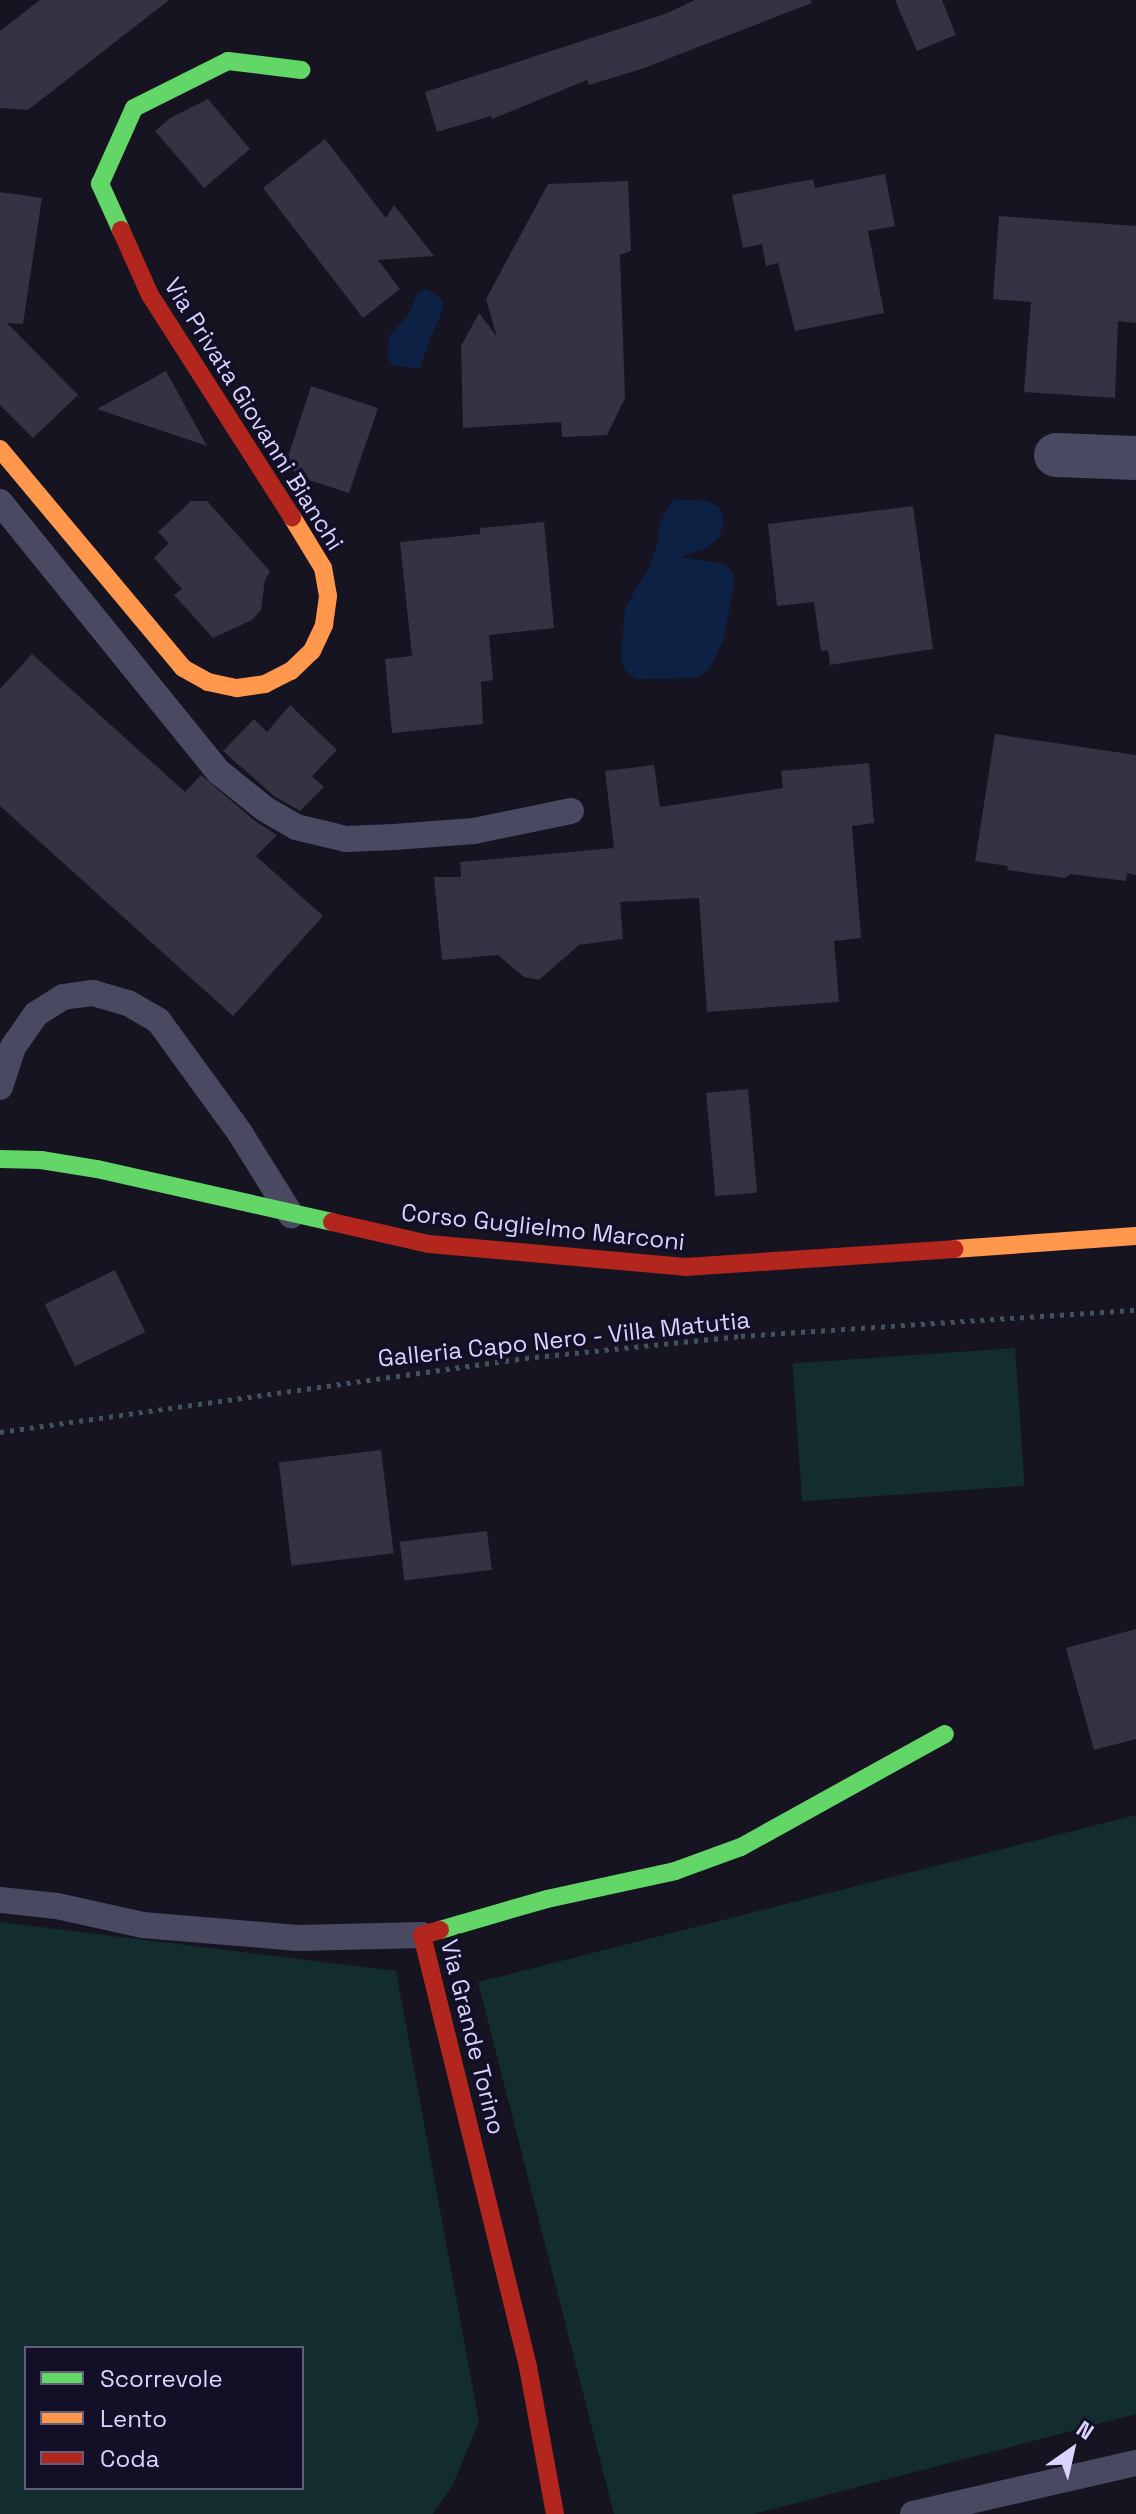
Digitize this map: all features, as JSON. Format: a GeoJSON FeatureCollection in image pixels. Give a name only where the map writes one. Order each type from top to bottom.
{"type":"FeatureCollection","features":[{"type":"Feature","properties":{"kind":"street","name":"Via Privata Giovanni Bianchi"},"geometry":{"type":"LineString","coordinates":[[0,449],[183,668],[208,682],[237,688],[265,684],[291,671],[312,651],[324,625],[328,596],[323,568],[240,431],[150,295],[100,184],[134,108],[228,61],[301,70]]}},
{"type":"Feature","properties":{"kind":"street"},"geometry":{"type":"LineString","coordinates":[[1056,455],[1136,458]]}},
{"type":"Feature","properties":{"kind":"street","name":"Corso Guglielmo Marconi"},"geometry":{"type":"LineString","coordinates":[[0,1159],[41,1160],[97,1169],[429,1244],[685,1267],[1136,1236]]}},
{"type":"Feature","properties":{"kind":"street","name":"Via Grande Torino"},"geometry":{"type":"LineString","coordinates":[[555,2514],[528,2367],[422,1935],[547,1899],[675,1871],[741,1847],[945,1734]]}},
{"type":"Feature","properties":{"kind":"lane"},"geometry":{"type":"LineString","coordinates":[[0,502],[219,772],[265,809],[296,827],[346,839],[394,837],[474,831],[571,811]]}},
{"type":"Feature","properties":{"kind":"lane"},"geometry":{"type":"LineString","coordinates":[[0,1087],[13,1047],[36,1014],[63,997],[93,993],[128,1003],[158,1020],[240,1133],[291,1215]]}},
{"type":"Feature","properties":{"kind":"lane"},"geometry":{"type":"LineString","coordinates":[[0,1900],[57,1906],[143,1925],[297,1938],[422,1935]]}},
{"type":"Feature","properties":{"kind":"lane"},"geometry":{"type":"LineString","coordinates":[[913,2514],[1136,2463]]}},
{"type":"Feature","properties":{"kind":"path","name":"Galleria Capo Nero - Villa Matutia"},"geometry":{"type":"LineString","coordinates":[[0,1432],[525,1358],[741,1336],[1136,1310]]}},
{"type":"Feature","properties":{"kind":"green space"},"geometry":{"type":"Polygon","coordinates":[[[1015,1348],[1025,1486],[802,1501],[793,1364],[1015,1348]]]}},
{"type":"Feature","properties":{"kind":"green space"},"geometry":{"type":"Polygon","coordinates":[[[1136,1815],[1136,2414],[754,2514],[614,2514],[478,1982],[1136,1815]]]}},
{"type":"Feature","properties":{"kind":"green space"},"geometry":{"type":"Polygon","coordinates":[[[0,1922],[396,1971],[479,2422],[452,2486],[433,2514],[0,2514],[0,1922]]]}},
{"type":"Feature","properties":{"kind":"water"},"geometry":{"type":"Polygon","coordinates":[[[426,289],[440,297],[444,305],[419,369],[392,365],[388,358],[389,336],[409,314],[418,292],[426,289]]]}},
{"type":"Feature","properties":{"kind":"water"},"geometry":{"type":"Polygon","coordinates":[[[674,499],[706,501],[720,507],[724,522],[719,537],[707,548],[680,557],[725,564],[735,576],[724,639],[710,668],[698,678],[636,679],[625,670],[621,655],[625,608],[648,569],[659,540],[659,524],[674,499]]]}},
{"type":"Feature","properties":{"kind":"building"},"geometry":{"type":"Polygon","coordinates":[[[40,0],[169,0],[28,110],[0,108],[0,31],[40,0]]]}},
{"type":"Feature","properties":{"kind":"building"},"geometry":{"type":"Polygon","coordinates":[[[695,0],[811,0],[812,3],[644,68],[589,85],[587,80],[492,119],[491,116],[437,132],[425,92],[665,14],[695,0]]]}},
{"type":"Feature","properties":{"kind":"building"},"geometry":{"type":"Polygon","coordinates":[[[895,0],[942,0],[956,35],[917,51],[895,0]]]}},
{"type":"Feature","properties":{"kind":"building"},"geometry":{"type":"Polygon","coordinates":[[[208,99],[250,149],[204,188],[155,131],[170,118],[208,99]]]}},
{"type":"Feature","properties":{"kind":"building"},"geometry":{"type":"Polygon","coordinates":[[[325,139],[386,218],[394,205],[434,256],[378,260],[400,289],[363,318],[263,188],[325,139]]]}},
{"type":"Feature","properties":{"kind":"building"},"geometry":{"type":"Polygon","coordinates":[[[885,174],[895,226],[868,231],[884,313],[795,331],[778,263],[766,266],[762,244],[743,248],[732,195],[813,179],[815,188],[885,174]]]}},
{"type":"Feature","properties":{"kind":"building"},"geometry":{"type":"Polygon","coordinates":[[[628,181],[631,251],[620,255],[625,398],[607,435],[562,437],[561,422],[463,428],[461,346],[479,313],[497,337],[486,299],[548,184],[628,181]]]}},
{"type":"Feature","properties":{"kind":"building"},"geometry":{"type":"Polygon","coordinates":[[[0,192],[42,198],[23,324],[7,323],[78,395],[33,438],[0,405],[0,192]]]}},
{"type":"Feature","properties":{"kind":"building"},"geometry":{"type":"Polygon","coordinates":[[[999,216],[1136,226],[1136,323],[1118,321],[1115,398],[1024,392],[1031,302],[993,299],[999,216]]]}},
{"type":"Feature","properties":{"kind":"building"},"geometry":{"type":"Polygon","coordinates":[[[166,371],[207,446],[97,409],[166,371]]]}},
{"type":"Feature","properties":{"kind":"building"},"geometry":{"type":"Polygon","coordinates":[[[311,386],[378,408],[349,493],[296,476],[287,460],[311,386]]]}},
{"type":"Feature","properties":{"kind":"building"},"geometry":{"type":"Polygon","coordinates":[[[191,501],[207,501],[270,571],[265,580],[261,610],[252,620],[213,638],[174,595],[182,589],[154,558],[169,543],[158,532],[191,501]]]}},
{"type":"Feature","properties":{"kind":"building"},"geometry":{"type":"Polygon","coordinates":[[[913,506],[933,649],[830,665],[828,650],[821,651],[814,602],[777,606],[768,524],[913,506]]]}},
{"type":"Feature","properties":{"kind":"building"},"geometry":{"type":"Polygon","coordinates":[[[544,522],[554,628],[489,635],[493,680],[481,682],[483,724],[392,733],[385,659],[412,656],[400,542],[480,534],[480,528],[544,522]]]}},
{"type":"Feature","properties":{"kind":"building"},"geometry":{"type":"Polygon","coordinates":[[[32,654],[185,792],[201,775],[255,821],[277,835],[256,856],[323,916],[233,1016],[0,806],[0,689],[32,654]]]}},
{"type":"Feature","properties":{"kind":"building"},"geometry":{"type":"Polygon","coordinates":[[[290,705],[337,750],[312,776],[324,787],[300,811],[274,796],[223,751],[254,719],[267,732],[290,705]]]}},
{"type":"Feature","properties":{"kind":"building"},"geometry":{"type":"Polygon","coordinates":[[[995,734],[1136,755],[1136,875],[1127,873],[1126,881],[1070,874],[1065,878],[1007,870],[1008,866],[975,861],[995,734]]]}},
{"type":"Feature","properties":{"kind":"building"},"geometry":{"type":"Polygon","coordinates":[[[869,763],[874,823],[852,826],[861,938],[834,941],[839,1002],[707,1012],[699,898],[620,902],[623,939],[579,945],[539,980],[524,977],[498,955],[442,960],[434,877],[461,877],[460,862],[614,848],[605,771],[654,765],[660,807],[783,788],[781,771],[869,763]]]}},
{"type":"Feature","properties":{"kind":"building"},"geometry":{"type":"Polygon","coordinates":[[[748,1089],[757,1193],[715,1196],[706,1093],[748,1089]]]}},
{"type":"Feature","properties":{"kind":"building"},"geometry":{"type":"Polygon","coordinates":[[[115,1270],[145,1332],[75,1366],[45,1304],[115,1270]]]}},
{"type":"Feature","properties":{"kind":"building"},"geometry":{"type":"Polygon","coordinates":[[[381,1450],[394,1553],[291,1566],[279,1463],[381,1450]]]}},
{"type":"Feature","properties":{"kind":"building"},"geometry":{"type":"Polygon","coordinates":[[[487,1531],[492,1570],[404,1580],[400,1542],[487,1531]]]}},
{"type":"Feature","properties":{"kind":"building"},"geometry":{"type":"Polygon","coordinates":[[[1136,1629],[1136,1739],[1094,1750],[1066,1648],[1136,1629]]]}},
{"type":"Feature","properties":{"kind":"traffic: fast"},"geometry":{"type":"LineString","coordinates":[[121,230],[100,184],[134,108],[228,61],[301,70]]}},
{"type":"Feature","properties":{"kind":"traffic: fast"},"geometry":{"type":"LineString","coordinates":[[0,1159],[41,1160],[97,1169],[332,1222]]}},
{"type":"Feature","properties":{"kind":"traffic: fast"},"geometry":{"type":"LineString","coordinates":[[440,1930],[547,1899],[675,1871],[741,1847],[945,1734]]}},
{"type":"Feature","properties":{"kind":"traffic: slow"},"geometry":{"type":"LineString","coordinates":[[0,449],[183,668],[208,682],[237,688],[265,684],[291,671],[312,651],[324,625],[328,596],[323,568],[292,517]]}},
{"type":"Feature","properties":{"kind":"traffic: slow"},"geometry":{"type":"LineString","coordinates":[[954,1249],[1136,1236]]}},
{"type":"Feature","properties":{"kind":"traffic: jam"},"geometry":{"type":"LineString","coordinates":[[121,230],[150,295],[292,517]]}},
{"type":"Feature","properties":{"kind":"traffic: jam"},"geometry":{"type":"LineString","coordinates":[[332,1222],[429,1244],[685,1267],[954,1249]]}},
{"type":"Feature","properties":{"kind":"traffic: jam"},"geometry":{"type":"LineString","coordinates":[[440,1930],[422,1935],[528,2367],[555,2514]]}}]}
